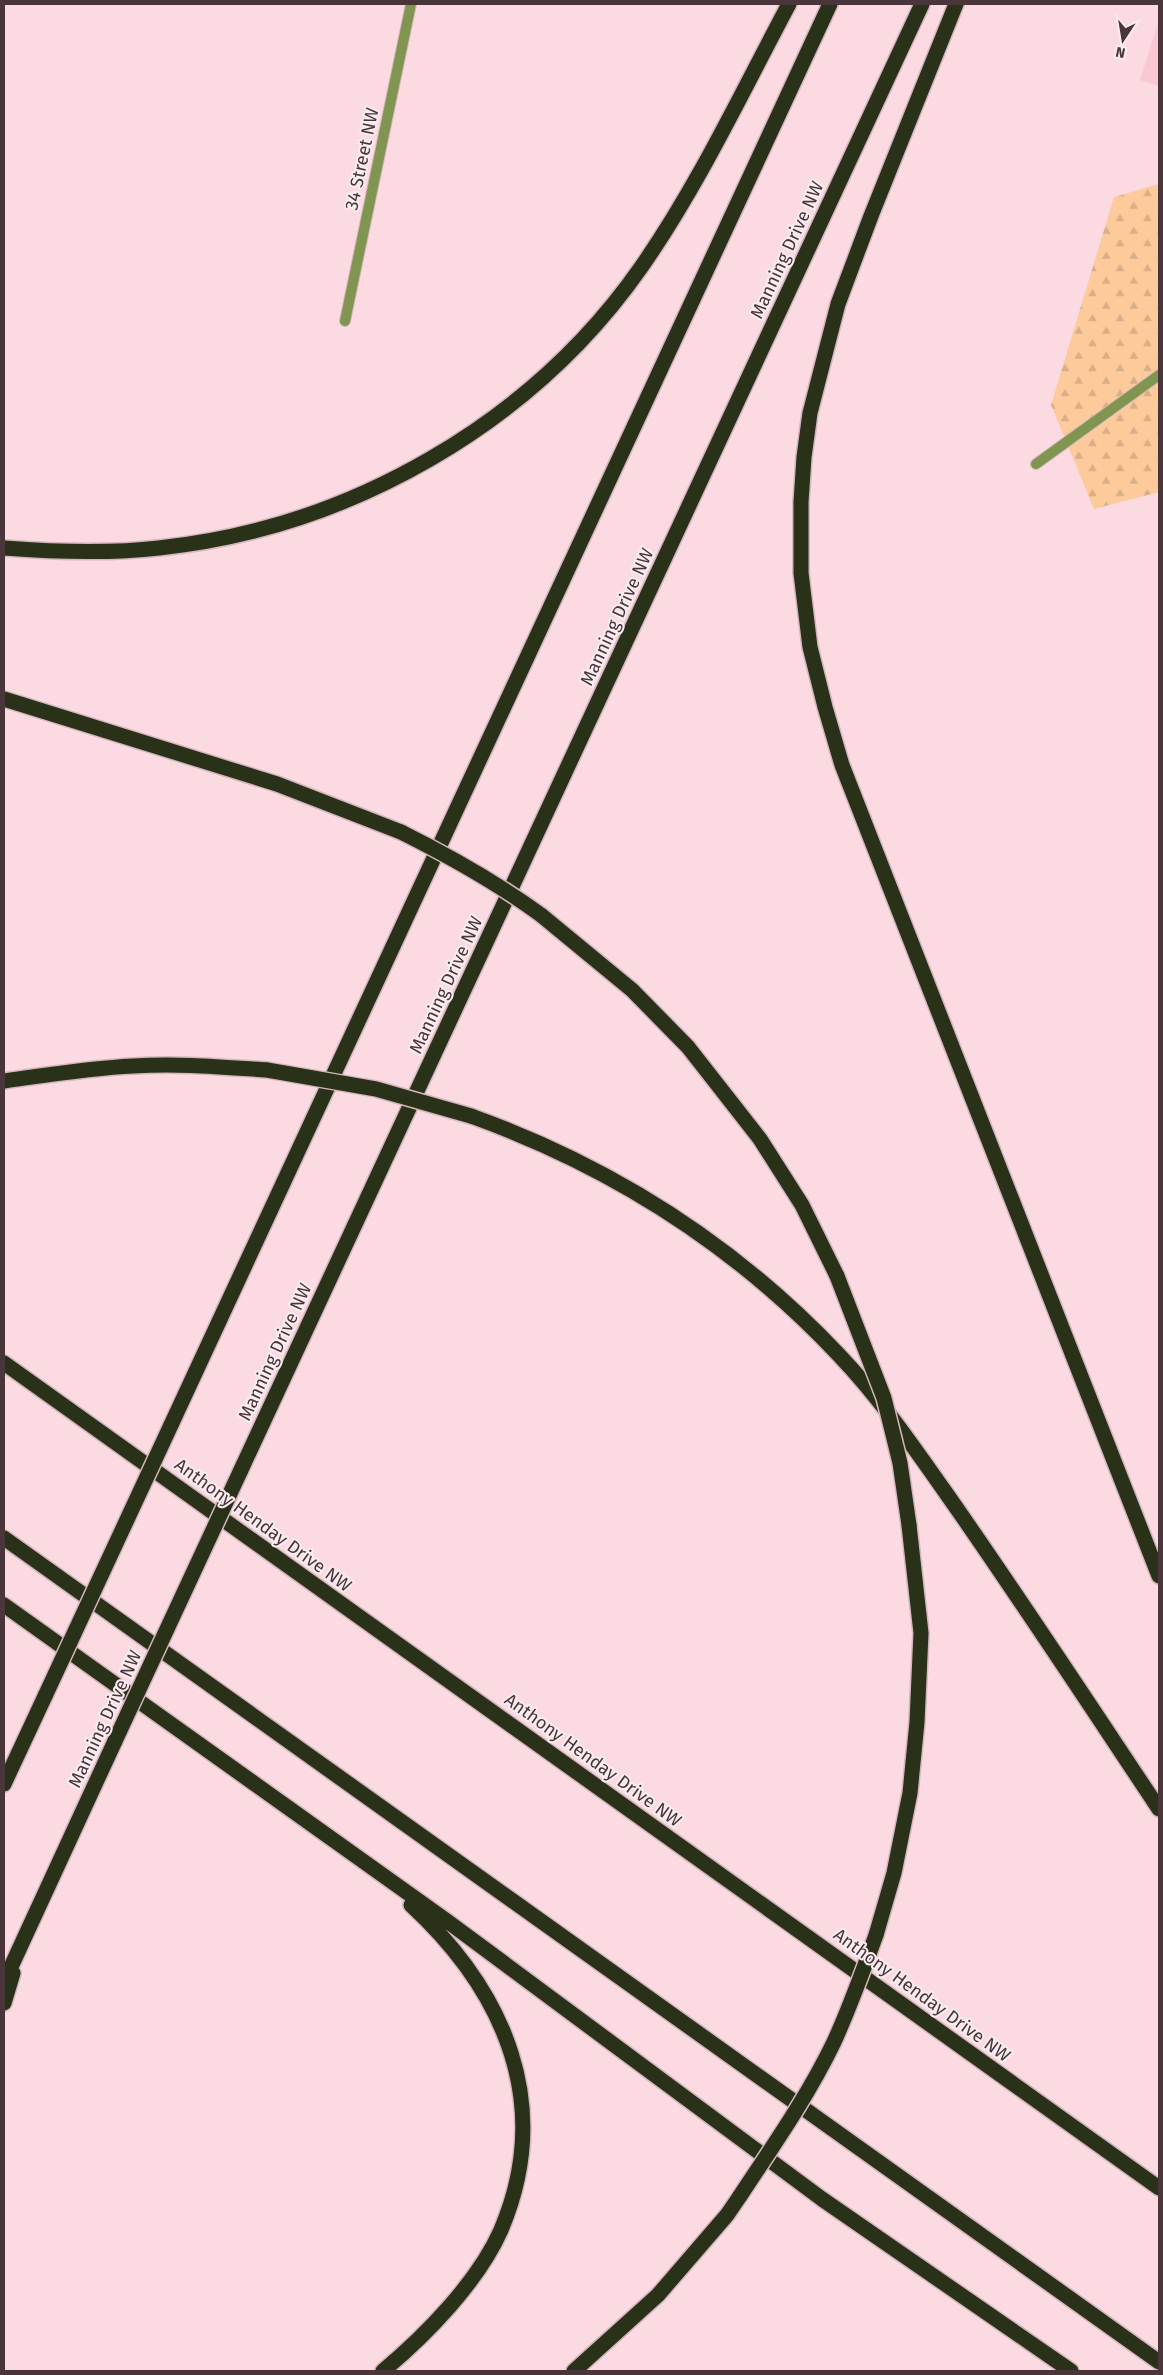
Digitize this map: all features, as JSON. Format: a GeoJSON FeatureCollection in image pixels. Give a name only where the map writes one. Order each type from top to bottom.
{"type":"FeatureCollection","features":[{"type":"Feature","properties":{"kind":"highway"},"geometry":{"type":"LineString","coordinates":[[4,548],[100,552],[159,548],[214,540],[260,530],[355,497],[411,470],[460,441],[540,380],[578,343],[641,267],[714,146],[789,4]]}},
{"type":"Feature","properties":{"kind":"highway"},"geometry":{"type":"LineString","coordinates":[[4,1784],[830,4]]}},
{"type":"Feature","properties":{"kind":"highway","name":"Manning Drive NW"},"geometry":{"type":"LineString","coordinates":[[4,1982],[922,4]]}},
{"type":"Feature","properties":{"kind":"highway"},"geometry":{"type":"LineString","coordinates":[[956,4],[871,216],[838,304],[810,413],[802,493],[801,573],[810,647],[842,765],[1159,1576]]}},
{"type":"Feature","properties":{"kind":"highway"},"geometry":{"type":"LineString","coordinates":[[4,699],[276,784],[400,832],[501,886],[541,915],[632,990],[688,1046],[760,1140],[802,1205],[837,1276],[884,1398],[900,1463],[921,1633],[917,1722],[910,1793],[894,1873],[876,1935],[855,1994],[833,2044],[785,2128],[727,2215],[658,2296],[574,2371]]}},
{"type":"Feature","properties":{"kind":"highway"},"geometry":{"type":"LineString","coordinates":[[4,1081],[65,1072],[133,1066],[201,1066],[267,1070],[376,1089],[471,1116],[522,1134],[584,1162],[640,1193],[681,1220],[749,1270],[840,1355],[917,1452],[994,1562],[1159,1809]]}},
{"type":"Feature","properties":{"kind":"highway","name":"Anthony Henday Drive NW"},"geometry":{"type":"LineString","coordinates":[[4,1363],[1159,2188]]}},
{"type":"Feature","properties":{"kind":"highway"},"geometry":{"type":"LineString","coordinates":[[4,1538],[1159,2362]]}},
{"type":"Feature","properties":{"kind":"highway"},"geometry":{"type":"LineString","coordinates":[[4,1605],[360,1858],[822,2199],[1071,2371]]}},
{"type":"Feature","properties":{"kind":"highway"},"geometry":{"type":"LineString","coordinates":[[360,1858],[440,1932],[476,1980],[496,2012],[510,2044],[519,2084],[523,2126],[520,2166],[512,2200],[500,2232],[476,2272],[447,2310],[417,2341],[383,2371]]}},
{"type":"Feature","properties":{"kind":"highway"},"geometry":{"type":"LineString","coordinates":[[4,2003],[23,1941]]}},
{"type":"Feature","properties":{"kind":"street","name":"34 Street NW"},"geometry":{"type":"LineString","coordinates":[[345,321],[411,4]]}},
{"type":"Feature","properties":{"kind":"street"},"geometry":{"type":"LineString","coordinates":[[1036,464],[1159,375]]}},
{"type":"Feature","properties":{"kind":"shaded area"},"geometry":{"type":"Polygon","coordinates":[[[1159,20],[1159,86],[1140,80],[1159,20]]]}},
{"type":"Feature","properties":{"kind":"green space"},"geometry":{"type":"Polygon","coordinates":[[[1159,184],[1159,492],[1094,509],[1051,405],[1114,197],[1159,184]]]}}]}
